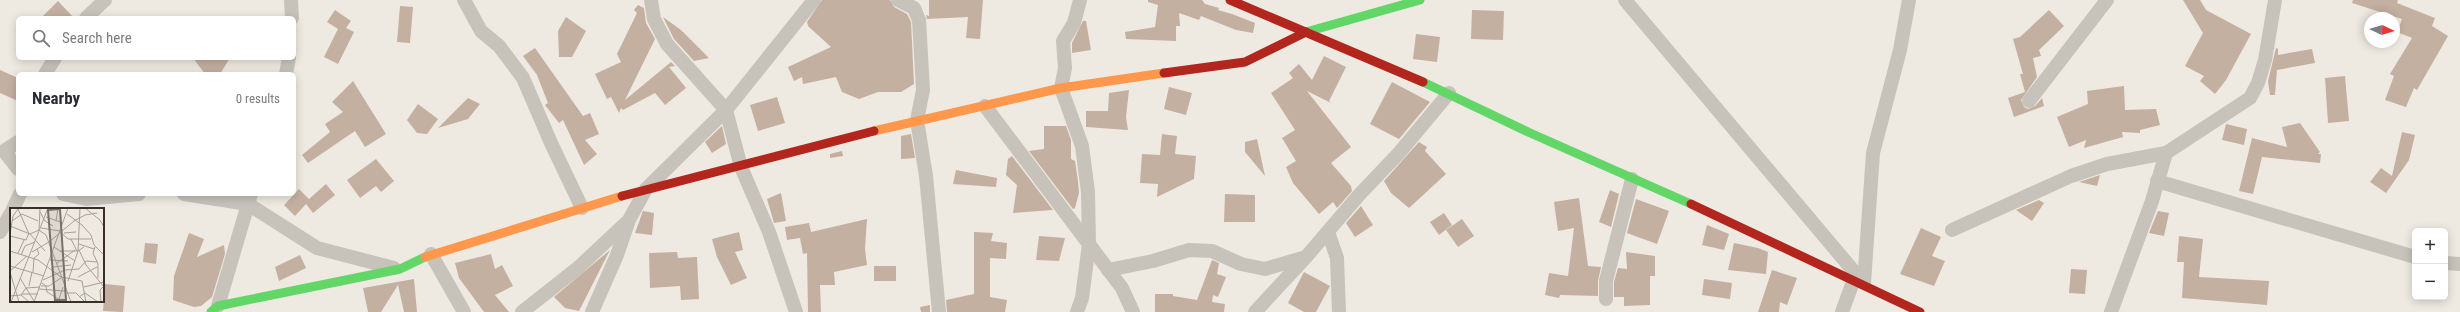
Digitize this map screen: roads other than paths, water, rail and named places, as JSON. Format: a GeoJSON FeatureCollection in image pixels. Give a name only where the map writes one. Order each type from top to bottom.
{"type":"FeatureCollection","features":[{"type":"Feature","properties":{"kind":"street"},"geometry":{"type":"LineString","coordinates":[[88,16],[105,0]]}},
{"type":"Feature","properties":{"kind":"street"},"geometry":{"type":"LineString","coordinates":[[291,0],[292,16]]}},
{"type":"Feature","properties":{"kind":"street"},"geometry":{"type":"LineString","coordinates":[[464,0],[481,31],[499,46],[524,78],[551,143],[582,208]]}},
{"type":"Feature","properties":{"kind":"street"},"geometry":{"type":"LineString","coordinates":[[651,0],[654,19],[667,44],[726,110],[741,167],[769,232],[796,312]]}},
{"type":"Feature","properties":{"kind":"street"},"geometry":{"type":"LineString","coordinates":[[592,312],[617,255],[629,220],[646,189],[726,110],[814,0]]}},
{"type":"Feature","properties":{"kind":"street"},"geometry":{"type":"LineString","coordinates":[[898,0],[914,8],[919,20],[923,90],[917,120],[926,176],[939,312]]}},
{"type":"Feature","properties":{"kind":"street"},"geometry":{"type":"LineString","coordinates":[[1077,312],[1082,298],[1089,244],[1088,192],[1082,146],[1061,88],[1064,68],[1063,41],[1074,23],[1080,0]]}},
{"type":"Feature","properties":{"kind":"street"},"geometry":{"type":"LineString","coordinates":[[1230,0],[1449,93],[1528,132],[1735,224],[1920,312]]}},
{"type":"Feature","properties":{"kind":"street"},"geometry":{"type":"LineString","coordinates":[[250,199],[214,309],[400,270],[431,254],[646,189],[741,167],[917,120],[986,106],[1061,88],[1245,62],[1305,32],[1420,0]]}},
{"type":"Feature","properties":{"kind":"street"},"geometry":{"type":"LineString","coordinates":[[1626,0],[1858,282]]}},
{"type":"Feature","properties":{"kind":"street"},"geometry":{"type":"LineString","coordinates":[[1842,312],[1858,282],[1873,153],[1900,50],[1909,0]]}},
{"type":"Feature","properties":{"kind":"street"},"geometry":{"type":"LineString","coordinates":[[2029,101],[2107,0]]}},
{"type":"Feature","properties":{"kind":"street"},"geometry":{"type":"LineString","coordinates":[[1952,230],[2071,176],[2107,164],[2166,153],[2250,98],[2258,83],[2265,60],[2275,0]]}},
{"type":"Feature","properties":{"kind":"street"},"geometry":{"type":"LineString","coordinates":[[46,72],[53,60]]}},
{"type":"Feature","properties":{"kind":"street"},"geometry":{"type":"LineString","coordinates":[[286,72],[289,60]]}},
{"type":"Feature","properties":{"kind":"street"},"geometry":{"type":"LineString","coordinates":[[1255,312],[1328,232],[1359,195],[1399,153],[1449,93]]}},
{"type":"Feature","properties":{"kind":"street"},"geometry":{"type":"LineString","coordinates":[[986,106],[1122,288],[1133,312]]}},
{"type":"Feature","properties":{"kind":"street"},"geometry":{"type":"LineString","coordinates":[[2,146],[16,142]]}},
{"type":"Feature","properties":{"kind":"street"},"geometry":{"type":"LineString","coordinates":[[2,146],[16,159]]}},
{"type":"Feature","properties":{"kind":"street"},"geometry":{"type":"LineString","coordinates":[[2,146],[16,165]]}},
{"type":"Feature","properties":{"kind":"street"},"geometry":{"type":"LineString","coordinates":[[2111,312],[2152,201],[2166,153]]}},
{"type":"Feature","properties":{"kind":"street"},"geometry":{"type":"LineString","coordinates":[[1606,299],[1606,281],[1632,179]]}},
{"type":"Feature","properties":{"kind":"street"},"geometry":{"type":"LineString","coordinates":[[2157,181],[2412,256]]}},
{"type":"Feature","properties":{"kind":"street"},"geometry":{"type":"LineString","coordinates":[[13,208],[19,196]]}},
{"type":"Feature","properties":{"kind":"street"},"geometry":{"type":"LineString","coordinates":[[72,196],[86,199],[118,196]]}},
{"type":"Feature","properties":{"kind":"street"},"geometry":{"type":"LineString","coordinates":[[210,196],[250,199],[317,248],[400,270]]}},
{"type":"Feature","properties":{"kind":"street"},"geometry":{"type":"LineString","coordinates":[[0,232],[10,215]]}},
{"type":"Feature","properties":{"kind":"street"},"geometry":{"type":"LineString","coordinates":[[522,312],[579,266],[629,220]]}},
{"type":"Feature","properties":{"kind":"street"},"geometry":{"type":"LineString","coordinates":[[1328,232],[1337,258],[1339,312]]}},
{"type":"Feature","properties":{"kind":"street"},"geometry":{"type":"LineString","coordinates":[[1108,270],[1153,261],[1189,250],[1212,251],[1241,264],[1265,269],[1306,256]]}},
{"type":"Feature","properties":{"kind":"street"},"geometry":{"type":"LineString","coordinates":[[431,254],[464,312]]}},
{"type":"Feature","properties":{"kind":"street"},"geometry":{"type":"LineString","coordinates":[[2448,263],[2460,264]]}},
{"type":"Feature","properties":{"kind":"street"},"geometry":{"type":"LineString","coordinates":[[1886,297],[1894,312]]}}]}
